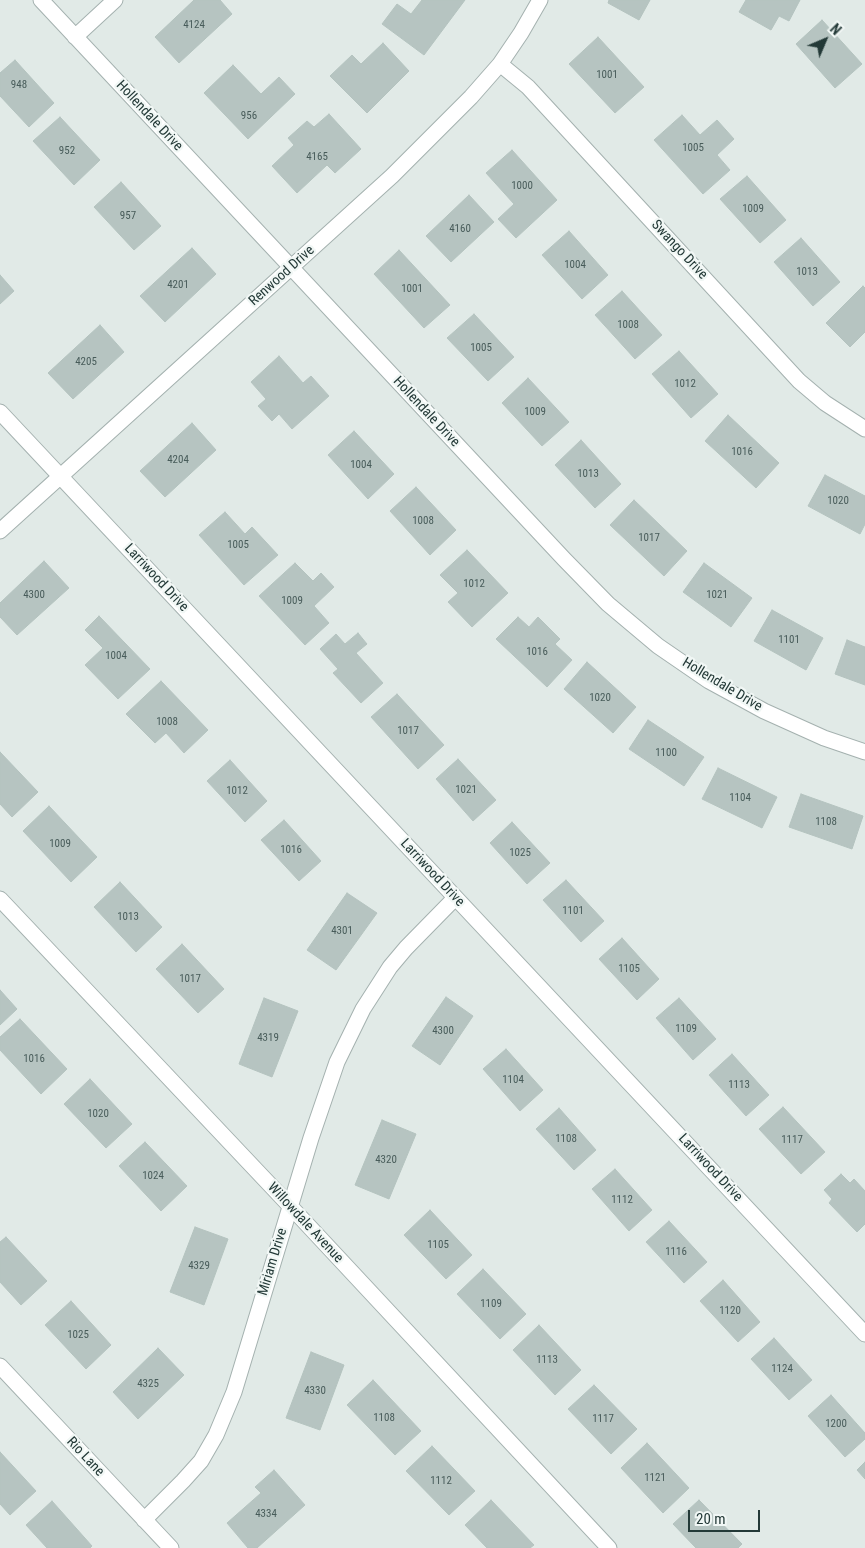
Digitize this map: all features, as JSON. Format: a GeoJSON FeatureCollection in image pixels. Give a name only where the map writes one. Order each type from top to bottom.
{"type":"FeatureCollection","features":[{"type":"Feature","properties":{"kind":"street","name":"Hollendale Drive"},"geometry":{"type":"LineString","coordinates":[[41,0],[557,552],[608,604],[658,646],[709,680],[764,710],[824,738],[865,752]]}},
{"type":"Feature","properties":{"kind":"street"},"geometry":{"type":"LineString","coordinates":[[75,37],[115,0]]}},
{"type":"Feature","properties":{"kind":"street","name":"Renwood Drive"},"geometry":{"type":"LineString","coordinates":[[0,531],[392,176],[471,97],[500,64],[540,0]]}},
{"type":"Feature","properties":{"kind":"street","name":"Swango Drive"},"geometry":{"type":"LineString","coordinates":[[500,64],[528,86],[799,381],[825,403],[865,429]]}},
{"type":"Feature","properties":{"kind":"street","name":"Larriwood Drive"},"geometry":{"type":"LineString","coordinates":[[0,412],[865,1334]]}},
{"type":"Feature","properties":{"kind":"street","name":"Miriam Drive"},"geometry":{"type":"LineString","coordinates":[[144,1520],[201,1461],[216,1434],[234,1392],[311,1138],[337,1062],[363,1009],[390,967],[455,898]]}},
{"type":"Feature","properties":{"kind":"street","name":"Willowdale Avenue"},"geometry":{"type":"LineString","coordinates":[[0,899],[609,1548]]}},
{"type":"Feature","properties":{"kind":"street","name":"Rio Lane"},"geometry":{"type":"LineString","coordinates":[[0,1366],[171,1548]]}},
{"type":"Feature","properties":{"kind":"building"},"geometry":{"type":"Polygon","coordinates":[[[194,0],[220,0],[232,14],[179,63],[155,37],[194,0]]]}},
{"type":"Feature","properties":{"kind":"building"},"geometry":{"type":"Polygon","coordinates":[[[422,0],[465,0],[424,55],[382,24],[397,4],[411,14],[422,0]]]}},
{"type":"Feature","properties":{"kind":"building"},"geometry":{"type":"Polygon","coordinates":[[[609,0],[650,0],[639,20],[608,3],[609,0]]]}},
{"type":"Feature","properties":{"kind":"building"},"geometry":{"type":"Polygon","coordinates":[[[746,0],[800,0],[789,21],[779,16],[771,30],[739,12],[746,0]]]}},
{"type":"Feature","properties":{"kind":"building"},"geometry":{"type":"Polygon","coordinates":[[[822,20],[862,64],[835,88],[796,44],[822,20]]]}},
{"type":"Feature","properties":{"kind":"building"},"geometry":{"type":"Polygon","coordinates":[[[598,37],[644,87],[615,113],[569,64],[598,37]]]}},
{"type":"Feature","properties":{"kind":"building"},"geometry":{"type":"Polygon","coordinates":[[[383,43],[409,71],[367,113],[330,76],[352,55],[361,64],[383,43]]]}},
{"type":"Feature","properties":{"kind":"building"},"geometry":{"type":"Polygon","coordinates":[[[15,60],[54,103],[29,127],[0,96],[0,73],[15,60]]]}},
{"type":"Feature","properties":{"kind":"building"},"geometry":{"type":"Polygon","coordinates":[[[233,65],[261,94],[279,77],[295,94],[248,139],[204,93],[233,65]]]}},
{"type":"Feature","properties":{"kind":"building"},"geometry":{"type":"Polygon","coordinates":[[[329,114],[361,149],[335,173],[327,165],[297,193],[272,166],[294,145],[288,138],[307,121],[314,127],[329,114]]]}},
{"type":"Feature","properties":{"kind":"building"},"geometry":{"type":"Polygon","coordinates":[[[682,115],[700,135],[717,120],[734,139],[717,155],[730,170],[703,194],[654,140],[682,115]]]}},
{"type":"Feature","properties":{"kind":"building"},"geometry":{"type":"Polygon","coordinates":[[[60,117],[100,160],[74,185],[33,141],[60,117]]]}},
{"type":"Feature","properties":{"kind":"building"},"geometry":{"type":"Polygon","coordinates":[[[512,150],[557,200],[516,238],[498,219],[514,204],[486,173],[512,150]]]}},
{"type":"Feature","properties":{"kind":"building"},"geometry":{"type":"Polygon","coordinates":[[[747,176],[786,220],[760,243],[720,199],[747,176]]]}},
{"type":"Feature","properties":{"kind":"building"},"geometry":{"type":"Polygon","coordinates":[[[121,182],[161,226],[134,250],[94,207],[121,182]]]}},
{"type":"Feature","properties":{"kind":"building"},"geometry":{"type":"Polygon","coordinates":[[[469,195],[494,222],[451,262],[426,236],[469,195]]]}},
{"type":"Feature","properties":{"kind":"building"},"geometry":{"type":"Polygon","coordinates":[[[569,231],[608,275],[582,299],[542,255],[569,231]]]}},
{"type":"Feature","properties":{"kind":"building"},"geometry":{"type":"Polygon","coordinates":[[[801,238],[840,282],[813,306],[774,262],[801,238]]]}},
{"type":"Feature","properties":{"kind":"building"},"geometry":{"type":"Polygon","coordinates":[[[192,248],[216,274],[165,322],[140,296],[192,248]]]}},
{"type":"Feature","properties":{"kind":"building"},"geometry":{"type":"Polygon","coordinates":[[[399,250],[450,305],[424,328],[374,274],[399,250]]]}},
{"type":"Feature","properties":{"kind":"building"},"geometry":{"type":"Polygon","coordinates":[[[0,275],[14,291],[0,304],[0,275]]]}},
{"type":"Feature","properties":{"kind":"building"},"geometry":{"type":"Polygon","coordinates":[[[863,286],[865,288],[865,332],[850,347],[826,323],[863,286]]]}},
{"type":"Feature","properties":{"kind":"building"},"geometry":{"type":"Polygon","coordinates":[[[622,291],[662,335],[635,359],[595,315],[622,291]]]}},
{"type":"Feature","properties":{"kind":"building"},"geometry":{"type":"Polygon","coordinates":[[[474,314],[514,357],[488,381],[447,338],[474,314]]]}},
{"type":"Feature","properties":{"kind":"building"},"geometry":{"type":"Polygon","coordinates":[[[100,325],[124,352],[73,399],[48,373],[100,325]]]}},
{"type":"Feature","properties":{"kind":"building"},"geometry":{"type":"Polygon","coordinates":[[[679,351],[718,394],[691,418],[652,374],[679,351]]]}},
{"type":"Feature","properties":{"kind":"building"},"geometry":{"type":"Polygon","coordinates":[[[279,356],[303,383],[311,376],[329,396],[292,429],[279,414],[272,421],[258,406],[266,399],[251,382],[279,356]]]}},
{"type":"Feature","properties":{"kind":"building"},"geometry":{"type":"Polygon","coordinates":[[[528,378],[569,422],[542,446],[502,403],[528,378]]]}},
{"type":"Feature","properties":{"kind":"building"},"geometry":{"type":"Polygon","coordinates":[[[728,415],[779,463],[756,488],[705,441],[728,415]]]}},
{"type":"Feature","properties":{"kind":"building"},"geometry":{"type":"Polygon","coordinates":[[[192,423],[216,450],[165,497],[140,471],[192,423]]]}},
{"type":"Feature","properties":{"kind":"building"},"geometry":{"type":"Polygon","coordinates":[[[354,431],[394,474],[368,499],[328,455],[354,431]]]}},
{"type":"Feature","properties":{"kind":"building"},"geometry":{"type":"Polygon","coordinates":[[[581,440],[621,484],[595,508],[555,465],[581,440]]]}},
{"type":"Feature","properties":{"kind":"building"},"geometry":{"type":"Polygon","coordinates":[[[825,475],[865,496],[865,524],[860,534],[808,506],[825,475]]]}},
{"type":"Feature","properties":{"kind":"building"},"geometry":{"type":"Polygon","coordinates":[[[416,487],[456,530],[430,555],[390,511],[416,487]]]}},
{"type":"Feature","properties":{"kind":"building"},"geometry":{"type":"Polygon","coordinates":[[[634,500],[687,551],[664,576],[610,525],[634,500]]]}},
{"type":"Feature","properties":{"kind":"building"},"geometry":{"type":"Polygon","coordinates":[[[225,512],[245,534],[252,527],[278,555],[244,585],[199,535],[225,512]]]}},
{"type":"Feature","properties":{"kind":"building"},"geometry":{"type":"Polygon","coordinates":[[[467,550],[508,593],[472,627],[448,602],[458,593],[440,575],[467,550]]]}},
{"type":"Feature","properties":{"kind":"building"},"geometry":{"type":"Polygon","coordinates":[[[44,561],[69,588],[17,635],[0,617],[0,603],[44,561]]]}},
{"type":"Feature","properties":{"kind":"building"},"geometry":{"type":"Polygon","coordinates":[[[295,563],[313,581],[321,573],[334,587],[314,606],[329,623],[305,645],[259,596],[295,563]]]}},
{"type":"Feature","properties":{"kind":"building"},"geometry":{"type":"Polygon","coordinates":[[[704,563],[752,598],[731,627],[683,592],[704,563]]]}},
{"type":"Feature","properties":{"kind":"building"},"geometry":{"type":"Polygon","coordinates":[[[772,610],[823,638],[806,670],[754,641],[772,610]]]}},
{"type":"Feature","properties":{"kind":"building"},"geometry":{"type":"Polygon","coordinates":[[[99,616],[150,669],[118,699],[85,665],[103,648],[85,630],[99,616]]]}},
{"type":"Feature","properties":{"kind":"building"},"geometry":{"type":"Polygon","coordinates":[[[518,617],[529,627],[538,617],[560,639],[555,644],[572,660],[547,687],[496,639],[518,617]]]}},
{"type":"Feature","properties":{"kind":"building"},"geometry":{"type":"Polygon","coordinates":[[[358,633],[367,644],[356,653],[383,683],[361,703],[333,673],[338,669],[320,649],[336,634],[345,644],[358,633]]]}},
{"type":"Feature","properties":{"kind":"building"},"geometry":{"type":"Polygon","coordinates":[[[847,640],[865,647],[865,685],[835,674],[847,640]]]}},
{"type":"Feature","properties":{"kind":"building"},"geometry":{"type":"Polygon","coordinates":[[[587,662],[636,707],[613,733],[564,689],[587,662]]]}},
{"type":"Feature","properties":{"kind":"building"},"geometry":{"type":"Polygon","coordinates":[[[161,681],[208,730],[184,753],[166,733],[155,743],[126,714],[161,681]]]}},
{"type":"Feature","properties":{"kind":"building"},"geometry":{"type":"Polygon","coordinates":[[[397,694],[444,745],[418,769],[371,717],[397,694]]]}},
{"type":"Feature","properties":{"kind":"building"},"geometry":{"type":"Polygon","coordinates":[[[648,720],[704,757],[684,786],[629,749],[648,720]]]}},
{"type":"Feature","properties":{"kind":"building"},"geometry":{"type":"Polygon","coordinates":[[[0,752],[38,792],[12,817],[0,804],[0,752]]]}},
{"type":"Feature","properties":{"kind":"building"},"geometry":{"type":"Polygon","coordinates":[[[458,759],[496,800],[473,821],[436,779],[458,759]]]}},
{"type":"Feature","properties":{"kind":"building"},"geometry":{"type":"Polygon","coordinates":[[[230,760],[267,801],[245,822],[207,781],[230,760]]]}},
{"type":"Feature","properties":{"kind":"building"},"geometry":{"type":"Polygon","coordinates":[[[718,768],[777,797],[762,828],[702,799],[718,768]]]}},
{"type":"Feature","properties":{"kind":"building"},"geometry":{"type":"Polygon","coordinates":[[[801,794],[863,816],[852,849],[789,827],[801,794]]]}},
{"type":"Feature","properties":{"kind":"building"},"geometry":{"type":"Polygon","coordinates":[[[49,806],[97,857],[71,882],[23,831],[49,806]]]}},
{"type":"Feature","properties":{"kind":"building"},"geometry":{"type":"Polygon","coordinates":[[[284,820],[321,861],[299,881],[261,840],[284,820]]]}},
{"type":"Feature","properties":{"kind":"building"},"geometry":{"type":"Polygon","coordinates":[[[512,822],[550,863],[527,884],[490,843],[512,822]]]}},
{"type":"Feature","properties":{"kind":"building"},"geometry":{"type":"Polygon","coordinates":[[[566,880],[604,921],[581,942],[543,900],[566,880]]]}},
{"type":"Feature","properties":{"kind":"building"},"geometry":{"type":"Polygon","coordinates":[[[120,882],[162,927],[136,952],[94,907],[120,882]]]}},
{"type":"Feature","properties":{"kind":"building"},"geometry":{"type":"Polygon","coordinates":[[[347,893],[377,913],[336,970],[307,950],[347,893]]]}},
{"type":"Feature","properties":{"kind":"building"},"geometry":{"type":"Polygon","coordinates":[[[622,938],[659,979],[637,1000],[599,959],[622,938]]]}},
{"type":"Feature","properties":{"kind":"building"},"geometry":{"type":"Polygon","coordinates":[[[182,944],[224,989],[198,1013],[156,969],[182,944]]]}},
{"type":"Feature","properties":{"kind":"building"},"geometry":{"type":"Polygon","coordinates":[[[0,990],[17,1009],[0,1025],[0,990]]]}},
{"type":"Feature","properties":{"kind":"building"},"geometry":{"type":"Polygon","coordinates":[[[446,997],[473,1016],[440,1065],[412,1046],[446,997]]]}},
{"type":"Feature","properties":{"kind":"building"},"geometry":{"type":"Polygon","coordinates":[[[264,998],[298,1011],[272,1077],[239,1064],[264,998]]]}},
{"type":"Feature","properties":{"kind":"building"},"geometry":{"type":"Polygon","coordinates":[[[679,998],[716,1039],[693,1060],[656,1018],[679,998]]]}},
{"type":"Feature","properties":{"kind":"building"},"geometry":{"type":"Polygon","coordinates":[[[20,1019],[67,1069],[41,1094],[0,1050],[0,1037],[20,1019]]]}},
{"type":"Feature","properties":{"kind":"building"},"geometry":{"type":"Polygon","coordinates":[[[506,1049],[543,1090],[520,1111],[483,1069],[506,1049]]]}},
{"type":"Feature","properties":{"kind":"building"},"geometry":{"type":"Polygon","coordinates":[[[732,1054],[769,1095],[746,1116],[709,1075],[732,1054]]]}},
{"type":"Feature","properties":{"kind":"building"},"geometry":{"type":"Polygon","coordinates":[[[90,1079],[132,1124],[106,1148],[64,1104],[90,1079]]]}},
{"type":"Feature","properties":{"kind":"building"},"geometry":{"type":"Polygon","coordinates":[[[783,1107],[825,1152],[801,1174],[759,1129],[783,1107]]]}},
{"type":"Feature","properties":{"kind":"building"},"geometry":{"type":"Polygon","coordinates":[[[559,1108],[596,1150],[574,1170],[536,1129],[559,1108]]]}},
{"type":"Feature","properties":{"kind":"building"},"geometry":{"type":"Polygon","coordinates":[[[382,1120],[416,1134],[389,1199],[355,1185],[382,1120]]]}},
{"type":"Feature","properties":{"kind":"building"},"geometry":{"type":"Polygon","coordinates":[[[145,1142],[187,1186],[161,1211],[119,1166],[145,1142]]]}},
{"type":"Feature","properties":{"kind":"building"},"geometry":{"type":"Polygon","coordinates":[[[615,1169],[652,1210],[629,1231],[592,1189],[615,1169]]]}},
{"type":"Feature","properties":{"kind":"building"},"geometry":{"type":"Polygon","coordinates":[[[841,1174],[850,1183],[854,1179],[865,1191],[865,1224],[857,1232],[829,1203],[832,1199],[824,1190],[841,1174]]]}},
{"type":"Feature","properties":{"kind":"building"},"geometry":{"type":"Polygon","coordinates":[[[430,1210],[472,1255],[446,1279],[404,1235],[430,1210]]]}},
{"type":"Feature","properties":{"kind":"building"},"geometry":{"type":"Polygon","coordinates":[[[669,1221],[707,1262],[684,1283],[646,1242],[669,1221]]]}},
{"type":"Feature","properties":{"kind":"building"},"geometry":{"type":"Polygon","coordinates":[[[195,1227],[228,1239],[204,1305],[170,1292],[195,1227]]]}},
{"type":"Feature","properties":{"kind":"building"},"geometry":{"type":"Polygon","coordinates":[[[6,1237],[47,1281],[21,1305],[0,1282],[0,1242],[6,1237]]]}},
{"type":"Feature","properties":{"kind":"building"},"geometry":{"type":"Polygon","coordinates":[[[483,1269],[526,1314],[500,1339],[457,1294],[483,1269]]]}},
{"type":"Feature","properties":{"kind":"building"},"geometry":{"type":"Polygon","coordinates":[[[723,1280],[760,1322],[738,1342],[700,1301],[723,1280]]]}},
{"type":"Feature","properties":{"kind":"building"},"geometry":{"type":"Polygon","coordinates":[[[71,1301],[111,1345],[86,1369],[45,1325],[71,1301]]]}},
{"type":"Feature","properties":{"kind":"building"},"geometry":{"type":"Polygon","coordinates":[[[539,1325],[581,1370],[555,1395],[513,1350],[539,1325]]]}},
{"type":"Feature","properties":{"kind":"building"},"geometry":{"type":"Polygon","coordinates":[[[774,1338],[812,1380],[789,1400],[751,1359],[774,1338]]]}},
{"type":"Feature","properties":{"kind":"building"},"geometry":{"type":"Polygon","coordinates":[[[158,1348],[184,1375],[138,1419],[113,1392],[158,1348]]]}},
{"type":"Feature","properties":{"kind":"building"},"geometry":{"type":"Polygon","coordinates":[[[311,1352],[344,1365],[320,1430],[286,1418],[311,1352]]]}},
{"type":"Feature","properties":{"kind":"building"},"geometry":{"type":"Polygon","coordinates":[[[373,1380],[421,1431],[395,1455],[347,1405],[373,1380]]]}},
{"type":"Feature","properties":{"kind":"building"},"geometry":{"type":"Polygon","coordinates":[[[594,1385],[637,1429],[611,1454],[568,1409],[594,1385]]]}},
{"type":"Feature","properties":{"kind":"building"},"geometry":{"type":"Polygon","coordinates":[[[831,1395],[865,1433],[865,1439],[845,1457],[808,1416],[831,1395]]]}},
{"type":"Feature","properties":{"kind":"building"},"geometry":{"type":"Polygon","coordinates":[[[647,1443],[689,1488],[663,1513],[621,1468],[647,1443]]]}},
{"type":"Feature","properties":{"kind":"building"},"geometry":{"type":"Polygon","coordinates":[[[432,1446],[475,1491],[449,1515],[406,1471],[432,1446]]]}},
{"type":"Feature","properties":{"kind":"building"},"geometry":{"type":"Polygon","coordinates":[[[0,1452],[36,1491],[10,1515],[0,1504],[0,1452]]]}},
{"type":"Feature","properties":{"kind":"building"},"geometry":{"type":"Polygon","coordinates":[[[865,1462],[865,1479],[857,1470],[865,1462]]]}},
{"type":"Feature","properties":{"kind":"building"},"geometry":{"type":"Polygon","coordinates":[[[274,1470],[305,1505],[257,1548],[248,1548],[227,1523],[261,1493],[255,1487],[274,1470]]]}},
{"type":"Feature","properties":{"kind":"building"},"geometry":{"type":"Polygon","coordinates":[[[491,1500],[534,1545],[530,1548],[487,1548],[465,1525],[491,1500]]]}},
{"type":"Feature","properties":{"kind":"building"},"geometry":{"type":"Polygon","coordinates":[[[699,1500],[742,1544],[738,1548],[696,1548],[673,1524],[699,1500]]]}},
{"type":"Feature","properties":{"kind":"building"},"geometry":{"type":"Polygon","coordinates":[[[52,1501],[92,1546],[90,1548],[47,1548],[26,1525],[52,1501]]]}}]}
